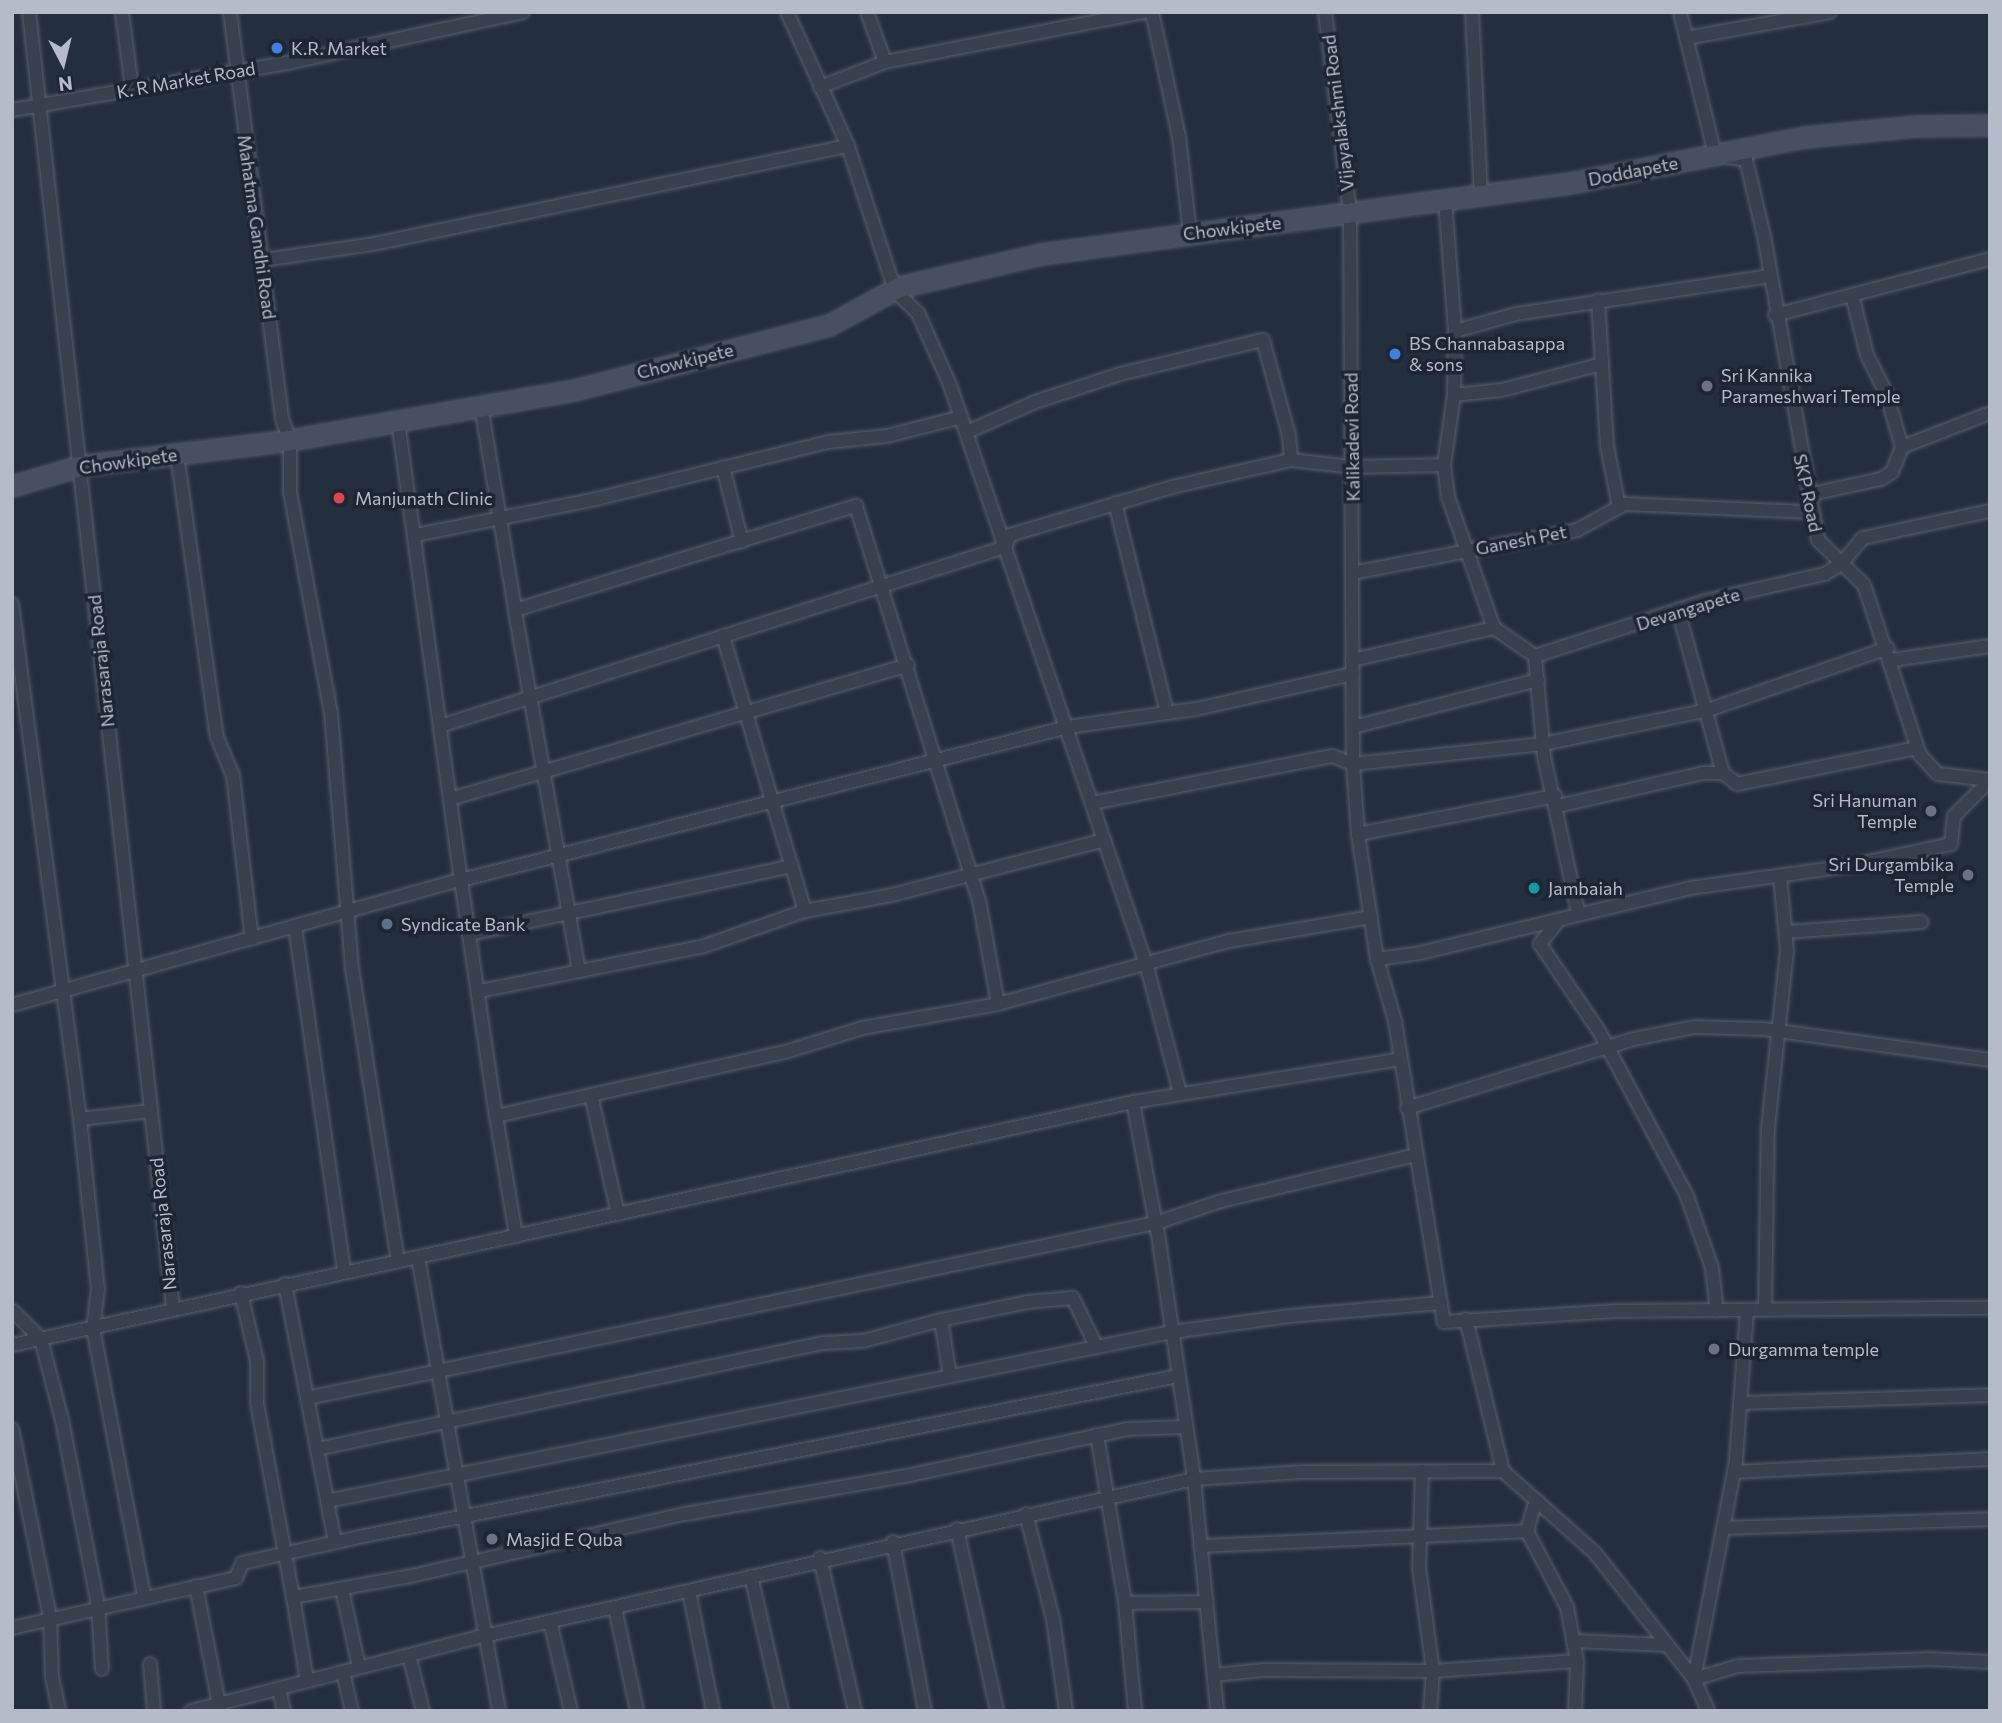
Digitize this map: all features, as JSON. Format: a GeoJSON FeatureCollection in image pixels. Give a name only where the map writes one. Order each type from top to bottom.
{"type":"FeatureCollection","features":[{"type":"Feature","properties":{"kind":"street","name":"Narasaraja Road"},"geometry":{"type":"LineString","coordinates":[[29,12],[173,1309]]}},
{"type":"Feature","properties":{"kind":"street"},"geometry":{"type":"LineString","coordinates":[[122,12],[132,89]]}},
{"type":"Feature","properties":{"kind":"street","name":"Mahatma Gandhi Road"},"geometry":{"type":"LineString","coordinates":[[230,12],[282,419],[290,440],[290,492],[331,713],[352,968],[398,1261]]}},
{"type":"Feature","properties":{"kind":"street","name":"K. R Market Road"},"geometry":{"type":"LineString","coordinates":[[12,110],[236,72],[523,12]]}},
{"type":"Feature","properties":{"kind":"street"},"geometry":{"type":"LineString","coordinates":[[787,12],[848,146],[895,291],[918,313],[962,417],[1147,967],[1180,1093]]}},
{"type":"Feature","properties":{"kind":"street"},"geometry":{"type":"LineString","coordinates":[[867,12],[885,62]]}},
{"type":"Feature","properties":{"kind":"street"},"geometry":{"type":"LineString","coordinates":[[820,87],[885,62],[1144,12]]}},
{"type":"Feature","properties":{"kind":"street"},"geometry":{"type":"LineString","coordinates":[[1152,12],[1179,137],[1190,233]]}},
{"type":"Feature","properties":{"kind":"street","name":"Vijayalakshmi Road"},"geometry":{"type":"LineString","coordinates":[[1325,12],[1350,213]]}},
{"type":"Feature","properties":{"kind":"street"},"geometry":{"type":"LineString","coordinates":[[1472,12],[1481,195]]}},
{"type":"Feature","properties":{"kind":"street"},"geometry":{"type":"LineString","coordinates":[[1680,12],[1715,155]]}},
{"type":"Feature","properties":{"kind":"street"},"geometry":{"type":"LineString","coordinates":[[1686,38],[1830,12]]}},
{"type":"Feature","properties":{"kind":"street","name":"Doddapete"},"geometry":{"type":"LineString","coordinates":[[1350,213],[1481,195],[1805,137],[1916,126],[1990,124]]}},
{"type":"Feature","properties":{"kind":"street"},"geometry":{"type":"LineString","coordinates":[[263,260],[374,244],[848,146]]}},
{"type":"Feature","properties":{"kind":"street","name":"SKP Road"},"geometry":{"type":"LineString","coordinates":[[1715,155],[1746,160],[1807,495],[1818,540],[1864,585],[1890,654],[1917,748],[1938,774],[1990,780]]}},
{"type":"Feature","properties":{"kind":"street"},"geometry":{"type":"LineString","coordinates":[[1445,200],[1455,331],[1454,394],[1444,465],[1448,497],[1493,628],[1535,656],[1543,744],[1580,917],[1690,888],[1849,866],[1951,844],[1954,816],[1990,780]]}},
{"type":"Feature","properties":{"kind":"street","name":"Chowkipete"},"geometry":{"type":"LineString","coordinates":[[12,485],[79,466],[290,440],[574,390],[829,325],[895,291],[948,273],[1041,254],[1350,213]]}},
{"type":"Feature","properties":{"kind":"street","name":"Kalikadevi Road"},"geometry":{"type":"LineString","coordinates":[[1350,213],[1353,764],[1358,834],[1377,958],[1400,1059],[1441,1303]]}},
{"type":"Feature","properties":{"kind":"street"},"geometry":{"type":"LineString","coordinates":[[1775,315],[1990,259]]}},
{"type":"Feature","properties":{"kind":"street"},"geometry":{"type":"LineString","coordinates":[[1455,331],[1516,314],[1769,276]]}},
{"type":"Feature","properties":{"kind":"street"},"geometry":{"type":"LineString","coordinates":[[1807,495],[1881,479],[1892,472],[1902,447],[1886,393],[1867,355],[1852,295]]}},
{"type":"Feature","properties":{"kind":"street"},"geometry":{"type":"LineString","coordinates":[[1598,300],[1607,446],[1619,507]]}},
{"type":"Feature","properties":{"kind":"street"},"geometry":{"type":"LineString","coordinates":[[967,432],[1035,402],[1120,374],[1263,340],[1289,436],[1291,460]]}},
{"type":"Feature","properties":{"kind":"street"},"geometry":{"type":"LineString","coordinates":[[1454,394],[1502,390],[1602,364]]}},
{"type":"Feature","properties":{"kind":"street"},"geometry":{"type":"LineString","coordinates":[[481,406],[503,517],[515,610],[579,971]]}},
{"type":"Feature","properties":{"kind":"street"},"geometry":{"type":"LineString","coordinates":[[1902,447],[1990,413]]}},
{"type":"Feature","properties":{"kind":"street"},"geometry":{"type":"LineString","coordinates":[[416,535],[962,417]]}},
{"type":"Feature","properties":{"kind":"street"},"geometry":{"type":"LineString","coordinates":[[398,421],[416,535],[461,880],[516,1236]]}},
{"type":"Feature","properties":{"kind":"street"},"geometry":{"type":"LineString","coordinates":[[177,454],[217,737],[233,776],[252,939]]}},
{"type":"Feature","properties":{"kind":"street"},"geometry":{"type":"LineString","coordinates":[[440,726],[1005,547],[1010,535],[1115,503],[1291,460],[1352,467],[1444,465]]}},
{"type":"Feature","properties":{"kind":"street"},"geometry":{"type":"LineString","coordinates":[[723,467],[742,542]]}},
{"type":"Feature","properties":{"kind":"street"},"geometry":{"type":"LineString","coordinates":[[1115,503],[1167,713]]}},
{"type":"Feature","properties":{"kind":"street","name":"Ganesh Pet"},"geometry":{"type":"LineString","coordinates":[[1352,573],[1577,530],[1619,507],[1660,504],[1745,512],[1811,512]]}},
{"type":"Feature","properties":{"kind":"street"},"geometry":{"type":"LineString","coordinates":[[515,610],[856,506],[908,665],[979,900],[998,1004]]}},
{"type":"Feature","properties":{"kind":"street"},"geometry":{"type":"LineString","coordinates":[[1840,564],[1863,538],[1990,511]]}},
{"type":"Feature","properties":{"kind":"street","name":"Devangapete"},"geometry":{"type":"LineString","coordinates":[[1535,656],[1678,610],[1825,574],[1840,564]]}},
{"type":"Feature","properties":{"kind":"street"},"geometry":{"type":"LineString","coordinates":[[12,604],[80,1119],[98,1289],[93,1328],[144,1597]]}},
{"type":"Feature","properties":{"kind":"street"},"geometry":{"type":"LineString","coordinates":[[1678,610],[1708,710],[1723,773]]}},
{"type":"Feature","properties":{"kind":"street"},"geometry":{"type":"LineString","coordinates":[[1352,660],[1493,628]]}},
{"type":"Feature","properties":{"kind":"street"},"geometry":{"type":"LineString","coordinates":[[723,636],[805,911]]}},
{"type":"Feature","properties":{"kind":"street"},"geometry":{"type":"LineString","coordinates":[[1093,803],[1332,756],[1353,764],[1543,744],[1708,710],[1890,654],[1990,646]]}},
{"type":"Feature","properties":{"kind":"street"},"geometry":{"type":"LineString","coordinates":[[450,799],[908,665]]}},
{"type":"Feature","properties":{"kind":"street"},"geometry":{"type":"LineString","coordinates":[[12,1005],[135,973],[461,880],[558,858],[937,759],[1068,727],[1167,713],[1353,674]]}},
{"type":"Feature","properties":{"kind":"street"},"geometry":{"type":"LineString","coordinates":[[1353,727],[1538,680]]}},
{"type":"Feature","properties":{"kind":"street"},"geometry":{"type":"LineString","coordinates":[[1358,834],[1557,801],[1703,773],[1723,773],[1737,784],[1917,748]]}},
{"type":"Feature","properties":{"kind":"street"},"geometry":{"type":"LineString","coordinates":[[480,991],[701,947],[805,911],[970,875],[1104,839]]}},
{"type":"Feature","properties":{"kind":"street"},"geometry":{"type":"LineString","coordinates":[[470,934],[792,866]]}},
{"type":"Feature","properties":{"kind":"street"},"geometry":{"type":"LineString","coordinates":[[1765,1310],[1768,1128],[1786,932],[1780,875]]}},
{"type":"Feature","properties":{"kind":"street"},"geometry":{"type":"LineString","coordinates":[[1377,958],[1420,953],[1557,922],[1578,912]]}},
{"type":"Feature","properties":{"kind":"street"},"geometry":{"type":"LineString","coordinates":[[496,1116],[785,1052],[862,1028],[998,1004],[1147,967],[1229,941],[1371,917]]}},
{"type":"Feature","properties":{"kind":"street"},"geometry":{"type":"LineString","coordinates":[[1557,922],[1540,944],[1608,1048],[1687,1196],[1712,1268],[1717,1311]]}},
{"type":"Feature","properties":{"kind":"street"},"geometry":{"type":"LineString","coordinates":[[1786,932],[1922,922]]}},
{"type":"Feature","properties":{"kind":"street"},"geometry":{"type":"LineString","coordinates":[[295,926],[344,1272]]}},
{"type":"Feature","properties":{"kind":"street"},"geometry":{"type":"LineString","coordinates":[[1407,1108],[1608,1048],[1694,1027],[1779,1031],[1990,1060]]}},
{"type":"Feature","properties":{"kind":"street"},"geometry":{"type":"LineString","coordinates":[[12,1345],[241,1293],[1133,1102],[1400,1059]]}},
{"type":"Feature","properties":{"kind":"street"},"geometry":{"type":"LineString","coordinates":[[591,1095],[618,1214]]}},
{"type":"Feature","properties":{"kind":"street"},"geometry":{"type":"LineString","coordinates":[[1133,1102],[1156,1223],[1194,1479],[1217,1711]]}},
{"type":"Feature","properties":{"kind":"street"},"geometry":{"type":"LineString","coordinates":[[80,1119],[150,1111]]}},
{"type":"Feature","properties":{"kind":"street"},"geometry":{"type":"LineString","coordinates":[[307,1398],[1156,1223],[1221,1201],[1415,1155]]}},
{"type":"Feature","properties":{"kind":"street"},"geometry":{"type":"LineString","coordinates":[[418,1257],[470,1563],[499,1711]]}},
{"type":"Feature","properties":{"kind":"street"},"geometry":{"type":"LineString","coordinates":[[285,1284],[335,1542]]}},
{"type":"Feature","properties":{"kind":"street"},"geometry":{"type":"LineString","coordinates":[[241,1293],[257,1361],[257,1403],[307,1681]]}},
{"type":"Feature","properties":{"kind":"street"},"geometry":{"type":"LineString","coordinates":[[317,1449],[823,1343],[863,1341],[941,1320],[1027,1302],[1073,1298],[1097,1348]]}},
{"type":"Feature","properties":{"kind":"street"},"geometry":{"type":"LineString","coordinates":[[327,1501],[1172,1332],[1290,1316],[1441,1303],[1444,1322],[1465,1319],[1747,1310],[1990,1308]]}},
{"type":"Feature","properties":{"kind":"street"},"geometry":{"type":"LineString","coordinates":[[12,1310],[41,1339],[62,1420],[98,1606],[102,1669]]}},
{"type":"Feature","properties":{"kind":"street"},"geometry":{"type":"LineString","coordinates":[[1694,1679],[1734,1472],[1747,1310]]}},
{"type":"Feature","properties":{"kind":"street"},"geometry":{"type":"LineString","coordinates":[[1465,1319],[1503,1471],[1595,1553],[1694,1679],[1707,1711]]}},
{"type":"Feature","properties":{"kind":"street"},"geometry":{"type":"LineString","coordinates":[[941,1320],[950,1376]]}},
{"type":"Feature","properties":{"kind":"street"},"geometry":{"type":"LineString","coordinates":[[12,1628],[98,1606],[236,1578],[242,1563],[335,1542],[1178,1376]]}},
{"type":"Feature","properties":{"kind":"street"},"geometry":{"type":"LineString","coordinates":[[1740,1403],[1990,1395]]}},
{"type":"Feature","properties":{"kind":"street"},"geometry":{"type":"LineString","coordinates":[[293,1597],[470,1563],[685,1514],[906,1476],[1097,1435],[1186,1427]]}},
{"type":"Feature","properties":{"kind":"street"},"geometry":{"type":"LineString","coordinates":[[12,1429],[50,1618],[52,1676],[59,1711]]}},
{"type":"Feature","properties":{"kind":"street"},"geometry":{"type":"LineString","coordinates":[[1097,1435],[1125,1603],[1135,1711]]}},
{"type":"Feature","properties":{"kind":"street"},"geometry":{"type":"LineString","coordinates":[[1734,1472],[1990,1459]]}},
{"type":"Feature","properties":{"kind":"street"},"geometry":{"type":"LineString","coordinates":[[1422,1471],[1423,1535],[1419,1568],[1433,1671],[1430,1711]]}},
{"type":"Feature","properties":{"kind":"street"},"geometry":{"type":"LineString","coordinates":[[191,1711],[219,1707],[279,1688],[484,1636],[893,1542],[1194,1479],[1503,1471]]}},
{"type":"Feature","properties":{"kind":"street"},"geometry":{"type":"LineString","coordinates":[[1536,1500],[1527,1531],[1566,1607],[1577,1661],[1575,1711]]}},
{"type":"Feature","properties":{"kind":"street"},"geometry":{"type":"LineString","coordinates":[[1026,1514],[1054,1619],[1066,1711]]}},
{"type":"Feature","properties":{"kind":"street"},"geometry":{"type":"LineString","coordinates":[[1723,1528],[1990,1519]]}},
{"type":"Feature","properties":{"kind":"street"},"geometry":{"type":"LineString","coordinates":[[957,1529],[996,1711]]}},
{"type":"Feature","properties":{"kind":"street"},"geometry":{"type":"LineString","coordinates":[[1201,1546],[1527,1531]]}},
{"type":"Feature","properties":{"kind":"street"},"geometry":{"type":"LineString","coordinates":[[893,1542],[925,1711]]}},
{"type":"Feature","properties":{"kind":"street"},"geometry":{"type":"LineString","coordinates":[[820,1559],[855,1711]]}},
{"type":"Feature","properties":{"kind":"street"},"geometry":{"type":"LineString","coordinates":[[751,1576],[782,1711]]}},
{"type":"Feature","properties":{"kind":"street"},"geometry":{"type":"LineString","coordinates":[[196,1586],[219,1707]]}},
{"type":"Feature","properties":{"kind":"street"},"geometry":{"type":"LineString","coordinates":[[342,1589],[359,1667]]}},
{"type":"Feature","properties":{"kind":"street"},"geometry":{"type":"LineString","coordinates":[[689,1591],[713,1711]]}},
{"type":"Feature","properties":{"kind":"street"},"geometry":{"type":"LineString","coordinates":[[1125,1603],[1207,1602]]}},
{"type":"Feature","properties":{"kind":"street"},"geometry":{"type":"LineString","coordinates":[[615,1608],[638,1711]]}},
{"type":"Feature","properties":{"kind":"street"},"geometry":{"type":"LineString","coordinates":[[550,1621],[570,1711]]}},
{"type":"Feature","properties":{"kind":"street"},"geometry":{"type":"LineString","coordinates":[[1573,1641],[1667,1645]]}},
{"type":"Feature","properties":{"kind":"street"},"geometry":{"type":"LineString","coordinates":[[409,1655],[423,1711]]}},
{"type":"Feature","properties":{"kind":"street"},"geometry":{"type":"LineString","coordinates":[[1694,1679],[1738,1666],[1930,1659],[1990,1662]]}},
{"type":"Feature","properties":{"kind":"street"},"geometry":{"type":"LineString","coordinates":[[1214,1675],[1264,1670],[1433,1671],[1577,1661]]}},
{"type":"Feature","properties":{"kind":"street"},"geometry":{"type":"LineString","coordinates":[[150,1664],[154,1711]]}},
{"type":"Feature","properties":{"kind":"street"},"geometry":{"type":"LineString","coordinates":[[343,1672],[352,1711]]}},
{"type":"Feature","properties":{"kind":"street"},"geometry":{"type":"LineString","coordinates":[[279,1688],[284,1711]]}},
{"type":"Feature","properties":{"kind":"place","name":"K.R. Market"},"geometry":{"type":"Point","coordinates":[277,48]}},
{"type":"Feature","properties":{"kind":"place","name":"BS Channabasappa & sons"},"geometry":{"type":"Point","coordinates":[1395,354]}},
{"type":"Feature","properties":{"kind":"place","name":"Sri Kannika Parameshwari Temple"},"geometry":{"type":"Point","coordinates":[1707,386]}},
{"type":"Feature","properties":{"kind":"place","name":"Manjunath Clinic"},"geometry":{"type":"Point","coordinates":[339,498]}},
{"type":"Feature","properties":{"kind":"place","name":"Sri Hanuman Temple"},"geometry":{"type":"Point","coordinates":[1931,811]}},
{"type":"Feature","properties":{"kind":"place","name":"Sri Durgambika Temple"},"geometry":{"type":"Point","coordinates":[1968,875]}},
{"type":"Feature","properties":{"kind":"place","name":"Jambaiah"},"geometry":{"type":"Point","coordinates":[1534,888]}},
{"type":"Feature","properties":{"kind":"place","name":"Syndicate Bank"},"geometry":{"type":"Point","coordinates":[387,924]}},
{"type":"Feature","properties":{"kind":"place","name":"Durgamma temple"},"geometry":{"type":"Point","coordinates":[1714,1349]}},
{"type":"Feature","properties":{"kind":"place","name":"Masjid E Quba"},"geometry":{"type":"Point","coordinates":[492,1539]}}]}
